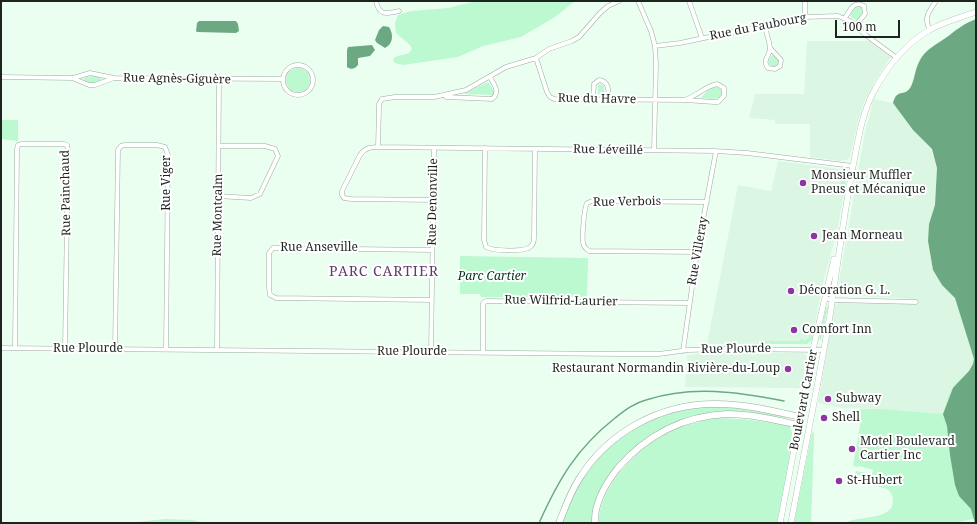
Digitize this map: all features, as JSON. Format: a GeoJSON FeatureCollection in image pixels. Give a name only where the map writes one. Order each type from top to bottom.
{"type":"FeatureCollection","features":[{"type":"Feature","properties":{"kind":"highway"},"geometry":{"type":"LineString","coordinates":[[559,523],[574,488],[595,457],[623,433],[645,420],[669,410],[685,406],[717,404],[739,405],[800,417]]}},
{"type":"Feature","properties":{"kind":"highway"},"geometry":{"type":"LineString","coordinates":[[595,523],[600,498],[605,487],[616,471],[638,448],[670,428],[694,419],[726,414],[799,425]]}},
{"type":"Feature","properties":{"kind":"main road","name":"Boulevard Cartier"},"geometry":{"type":"LineString","coordinates":[[791,523],[832,300],[853,166],[861,126],[870,98],[897,58],[906,48],[930,30],[976,12]]}},
{"type":"Feature","properties":{"kind":"main road","name":"Boulevard Cartier"},"geometry":{"type":"LineString","coordinates":[[780,523],[813,349],[842,230]]}},
{"type":"Feature","properties":{"kind":"main road"},"geometry":{"type":"LineString","coordinates":[[800,417],[810,419]]}},
{"type":"Feature","properties":{"kind":"main road"},"geometry":{"type":"LineString","coordinates":[[799,425],[809,427]]}},
{"type":"Feature","properties":{"kind":"street"},"geometry":{"type":"LineString","coordinates":[[376,1],[378,8],[383,13],[399,11]]}},
{"type":"Feature","properties":{"kind":"street"},"geometry":{"type":"LineString","coordinates":[[378,147],[379,104],[382,99],[395,97],[425,98],[442,96],[466,90],[506,67],[536,58],[549,50],[579,37],[600,13],[608,6],[618,1]]}},
{"type":"Feature","properties":{"kind":"street"},"geometry":{"type":"LineString","coordinates":[[638,1],[655,46],[654,150]]}},
{"type":"Feature","properties":{"kind":"street"},"geometry":{"type":"LineString","coordinates":[[689,1],[702,38]]}},
{"type":"Feature","properties":{"kind":"street"},"geometry":{"type":"LineString","coordinates":[[805,1],[805,17]]}},
{"type":"Feature","properties":{"kind":"street"},"geometry":{"type":"LineString","coordinates":[[930,30],[926,21],[929,12],[936,1]]}},
{"type":"Feature","properties":{"kind":"street"},"geometry":{"type":"LineString","coordinates":[[845,18],[854,4],[861,4],[864,6],[865,14],[856,25]]}},
{"type":"Feature","properties":{"kind":"street","name":"Rue du Faubourg"},"geometry":{"type":"LineString","coordinates":[[655,46],[680,43],[805,17],[838,16],[845,18],[856,25],[867,36],[897,58]]}},
{"type":"Feature","properties":{"kind":"street"},"geometry":{"type":"LineString","coordinates":[[765,26],[770,48],[781,60],[780,66],[775,69],[768,68],[765,64],[770,48]]}},
{"type":"Feature","properties":{"kind":"street","name":"Rue du Havre"},"geometry":{"type":"LineString","coordinates":[[536,58],[547,92],[550,97],[558,100],[608,99],[718,102],[724,96],[724,88],[717,84],[712,85],[686,100]]}},
{"type":"Feature","properties":{"kind":"street"},"geometry":{"type":"LineString","coordinates":[[301,65],[310,71],[313,76],[313,82],[311,88],[307,92],[298,95],[292,94],[287,90],[283,79],[284,74],[289,67],[301,65]]}},
{"type":"Feature","properties":{"kind":"street"},"geometry":{"type":"LineString","coordinates":[[72,78],[90,73],[114,78]]}},
{"type":"Feature","properties":{"kind":"street","name":"Rue Agnès-Giguère"},"geometry":{"type":"LineString","coordinates":[[1,77],[72,78],[93,85],[114,78],[283,79]]}},
{"type":"Feature","properties":{"kind":"street"},"geometry":{"type":"LineString","coordinates":[[442,96],[492,99],[497,95],[497,92],[490,77]]}},
{"type":"Feature","properties":{"kind":"street","name":"Rue Montcalm"},"geometry":{"type":"LineString","coordinates":[[217,350],[219,79]]}},
{"type":"Feature","properties":{"kind":"street"},"geometry":{"type":"LineString","coordinates":[[593,100],[594,84],[599,80],[603,80],[606,83],[608,88],[608,99]]}},
{"type":"Feature","properties":{"kind":"street","name":"Rue Painchaud"},"geometry":{"type":"LineString","coordinates":[[15,348],[17,149],[18,145],[22,144],[64,144],[67,146],[68,151],[65,349]]}},
{"type":"Feature","properties":{"kind":"street","name":"Rue Viger"},"geometry":{"type":"LineString","coordinates":[[115,349],[118,150],[121,146],[125,145],[157,145],[166,147],[168,155],[166,350]]}},
{"type":"Feature","properties":{"kind":"street"},"geometry":{"type":"LineString","coordinates":[[218,196],[251,198],[260,194],[278,156],[275,150],[266,146],[219,146]]}},
{"type":"Feature","properties":{"kind":"street","name":"Rue Léveillé"},"geometry":{"type":"LineString","coordinates":[[433,200],[351,199],[344,198],[342,191],[360,154],[369,148],[378,147],[716,151],[747,153],[853,166]]}},
{"type":"Feature","properties":{"kind":"street","name":"Rue Denonville"},"geometry":{"type":"LineString","coordinates":[[431,352],[434,148]]}},
{"type":"Feature","properties":{"kind":"street"},"geometry":{"type":"LineString","coordinates":[[485,148],[484,240],[486,247],[494,250],[526,250],[533,244],[535,149]]}},
{"type":"Feature","properties":{"kind":"street","name":"Rue Villeray"},"geometry":{"type":"LineString","coordinates":[[683,351],[697,252],[716,151]]}},
{"type":"Feature","properties":{"kind":"street","name":"Rue Verbois"},"geometry":{"type":"LineString","coordinates":[[697,252],[589,251],[583,243],[584,210],[587,203],[592,201],[707,202]]}},
{"type":"Feature","properties":{"kind":"street","name":"Rue Anseville"},"geometry":{"type":"LineString","coordinates":[[432,250],[273,248],[269,252],[268,288],[270,295],[276,298],[432,300]]}},
{"type":"Feature","properties":{"kind":"street"},"geometry":{"type":"LineString","coordinates":[[825,298],[832,300],[916,302]]}},
{"type":"Feature","properties":{"kind":"street","name":"Rue Wilfrid-Laurier"},"geometry":{"type":"LineString","coordinates":[[483,352],[483,307],[486,301],[689,303]]}},
{"type":"Feature","properties":{"kind":"street","name":"Rue Plourde"},"geometry":{"type":"LineString","coordinates":[[1,348],[632,354],[659,354],[725,349],[823,350]]}},
{"type":"Feature","properties":{"kind":"shaded area"},"geometry":{"type":"Polygon","coordinates":[[[976,19],[975,523],[971,509],[959,496],[955,485],[947,426],[943,414],[953,388],[969,371],[974,359],[955,298],[942,285],[933,270],[928,241],[929,224],[935,205],[937,168],[932,149],[913,130],[893,103],[896,96],[908,91],[910,88],[918,65],[924,54],[961,27],[976,19]]]}},
{"type":"Feature","properties":{"kind":"shaded area"},"geometry":{"type":"Polygon","coordinates":[[[199,21],[236,21],[239,31],[236,33],[197,32],[197,23],[199,21]]]}},
{"type":"Feature","properties":{"kind":"shaded area"},"geometry":{"type":"Polygon","coordinates":[[[383,26],[389,27],[392,36],[390,44],[385,48],[375,40],[379,30],[383,26]]]}},
{"type":"Feature","properties":{"kind":"shaded area"},"geometry":{"type":"Polygon","coordinates":[[[807,41],[869,41],[891,57],[877,78],[864,102],[850,157],[847,160],[839,161],[810,157],[810,124],[775,124],[775,120],[749,118],[755,94],[804,94],[807,41]]]}},
{"type":"Feature","properties":{"kind":"shaded area"},"geometry":{"type":"Polygon","coordinates":[[[372,45],[375,50],[370,56],[358,58],[358,65],[354,68],[350,69],[347,67],[348,47],[372,45]]]}},
{"type":"Feature","properties":{"kind":"shaded area"},"geometry":{"type":"Polygon","coordinates":[[[874,99],[893,103],[913,130],[931,149],[937,168],[935,205],[929,224],[928,241],[933,270],[942,285],[955,298],[974,360],[974,364],[953,388],[943,414],[884,409],[843,408],[818,403],[834,307],[836,304],[916,304],[915,299],[838,295],[837,293],[865,132],[874,99]]]}},
{"type":"Feature","properties":{"kind":"shaded area"},"geometry":{"type":"Polygon","coordinates":[[[778,161],[848,170],[838,227],[822,287],[812,340],[807,344],[707,344],[738,185],[771,191],[778,161]]]}},
{"type":"Feature","properties":{"kind":"shaded area"},"geometry":{"type":"Polygon","coordinates":[[[725,352],[803,353],[806,355],[807,359],[801,388],[685,387],[687,355],[725,352]]]}},
{"type":"Feature","properties":{"kind":"green space"},"geometry":{"type":"Polygon","coordinates":[[[476,1],[575,1],[555,17],[521,37],[483,46],[458,57],[403,65],[395,63],[393,60],[395,57],[409,53],[412,49],[410,45],[396,33],[395,23],[398,15],[411,11],[448,8],[476,1]]]}},
{"type":"Feature","properties":{"kind":"green space"},"geometry":{"type":"Polygon","coordinates":[[[857,6],[863,7],[863,9],[861,17],[856,20],[851,17],[851,15],[854,8],[857,6]]]}},
{"type":"Feature","properties":{"kind":"green space"},"geometry":{"type":"Polygon","coordinates":[[[772,55],[779,61],[774,67],[768,62],[772,55]]]}},
{"type":"Feature","properties":{"kind":"green space"},"geometry":{"type":"Polygon","coordinates":[[[298,68],[307,71],[310,80],[307,89],[298,92],[289,89],[286,80],[289,71],[298,68]]]}},
{"type":"Feature","properties":{"kind":"green space"},"geometry":{"type":"Polygon","coordinates":[[[95,76],[104,80],[92,84],[83,80],[86,77],[95,76]]]}},
{"type":"Feature","properties":{"kind":"green space"},"geometry":{"type":"Polygon","coordinates":[[[488,82],[494,91],[493,95],[464,94],[488,82]]]}},
{"type":"Feature","properties":{"kind":"green space"},"geometry":{"type":"Polygon","coordinates":[[[601,84],[604,86],[604,92],[601,96],[598,94],[598,85],[601,84]]]}},
{"type":"Feature","properties":{"kind":"green space"},"geometry":{"type":"Polygon","coordinates":[[[714,87],[719,88],[722,91],[719,98],[701,98],[707,91],[714,87]]]}},
{"type":"Feature","properties":{"kind":"green space"},"geometry":{"type":"Polygon","coordinates":[[[1,120],[18,120],[18,141],[1,139],[1,120]]]}},
{"type":"Feature","properties":{"kind":"green space"},"geometry":{"type":"Polygon","coordinates":[[[842,169],[848,170],[845,190],[840,187],[842,169]]]}},
{"type":"Feature","properties":{"kind":"green space","name":"Parc Cartier"},"geometry":{"type":"Polygon","coordinates":[[[460,256],[588,258],[587,297],[481,297],[480,294],[460,294],[460,256]]]}},
{"type":"Feature","properties":{"kind":"green space"},"geometry":{"type":"Polygon","coordinates":[[[955,298],[976,351],[976,523],[973,519],[955,523],[845,523],[881,515],[887,512],[893,501],[892,495],[889,491],[874,484],[875,477],[870,478],[855,475],[856,471],[872,474],[873,470],[860,466],[853,466],[861,420],[855,419],[857,409],[884,409],[943,414],[951,390],[968,372],[973,364],[973,353],[955,298]]]}},
{"type":"Feature","properties":{"kind":"green space"},"geometry":{"type":"Polygon","coordinates":[[[826,307],[828,307],[821,340],[819,339],[826,307]]]}},
{"type":"Feature","properties":{"kind":"green space"},"geometry":{"type":"Polygon","coordinates":[[[810,329],[814,330],[812,340],[807,344],[760,343],[761,341],[799,341],[802,339],[805,341],[810,336],[807,332],[810,329]]]}},
{"type":"Feature","properties":{"kind":"green space"},"geometry":{"type":"Polygon","coordinates":[[[714,406],[744,408],[786,418],[744,412],[710,414],[652,435],[627,454],[596,499],[592,523],[562,523],[572,498],[585,475],[601,456],[619,439],[639,426],[662,416],[687,409],[714,406]]]}},
{"type":"Feature","properties":{"kind":"green space"},"geometry":{"type":"Polygon","coordinates":[[[717,418],[743,419],[787,424],[790,426],[792,433],[789,464],[777,523],[599,523],[600,509],[605,496],[621,470],[632,459],[655,440],[673,430],[704,420],[717,418]]]}},
{"type":"Feature","properties":{"kind":"green space"},"geometry":{"type":"Polygon","coordinates":[[[812,432],[814,433],[814,438],[811,523],[794,523],[812,432]]]}},
{"type":"Feature","properties":{"kind":"green space"},"geometry":{"type":"Polygon","coordinates":[[[165,519],[193,520],[202,523],[128,523],[165,519]]]}},
{"type":"Feature","properties":{"kind":"waterway"},"geometry":{"type":"LineString","coordinates":[[539,523],[554,492],[579,453],[601,430],[637,403],[663,395],[698,391],[750,395],[784,401]]}},
{"type":"Feature","properties":{"kind":"place","name":"Monsieur Muffler Pneus et Mécanique"},"geometry":{"type":"Point","coordinates":[803,183]}},
{"type":"Feature","properties":{"kind":"place","name":"Jean Morneau"},"geometry":{"type":"Point","coordinates":[814,236]}},
{"type":"Feature","properties":{"kind":"place","name":"Décoration G. L."},"geometry":{"type":"Point","coordinates":[791,291]}},
{"type":"Feature","properties":{"kind":"place","name":"Comfort Inn"},"geometry":{"type":"Point","coordinates":[794,330]}},
{"type":"Feature","properties":{"kind":"place","name":"Restaurant Normandin Rivière-du-Loup"},"geometry":{"type":"Point","coordinates":[788,369]}},
{"type":"Feature","properties":{"kind":"place","name":"Subway"},"geometry":{"type":"Point","coordinates":[828,399]}},
{"type":"Feature","properties":{"kind":"place","name":"Shell"},"geometry":{"type":"Point","coordinates":[824,418]}},
{"type":"Feature","properties":{"kind":"place","name":"Motel Boulevard Cartier Inc"},"geometry":{"type":"Point","coordinates":[852,449]}},
{"type":"Feature","properties":{"kind":"place","name":"St-Hubert"},"geometry":{"type":"Point","coordinates":[839,481]}},
{"type":"Feature","properties":{"kind":"district","name":"PARC CARTIER"},"geometry":{"type":"Point","coordinates":[384,272]}}]}
